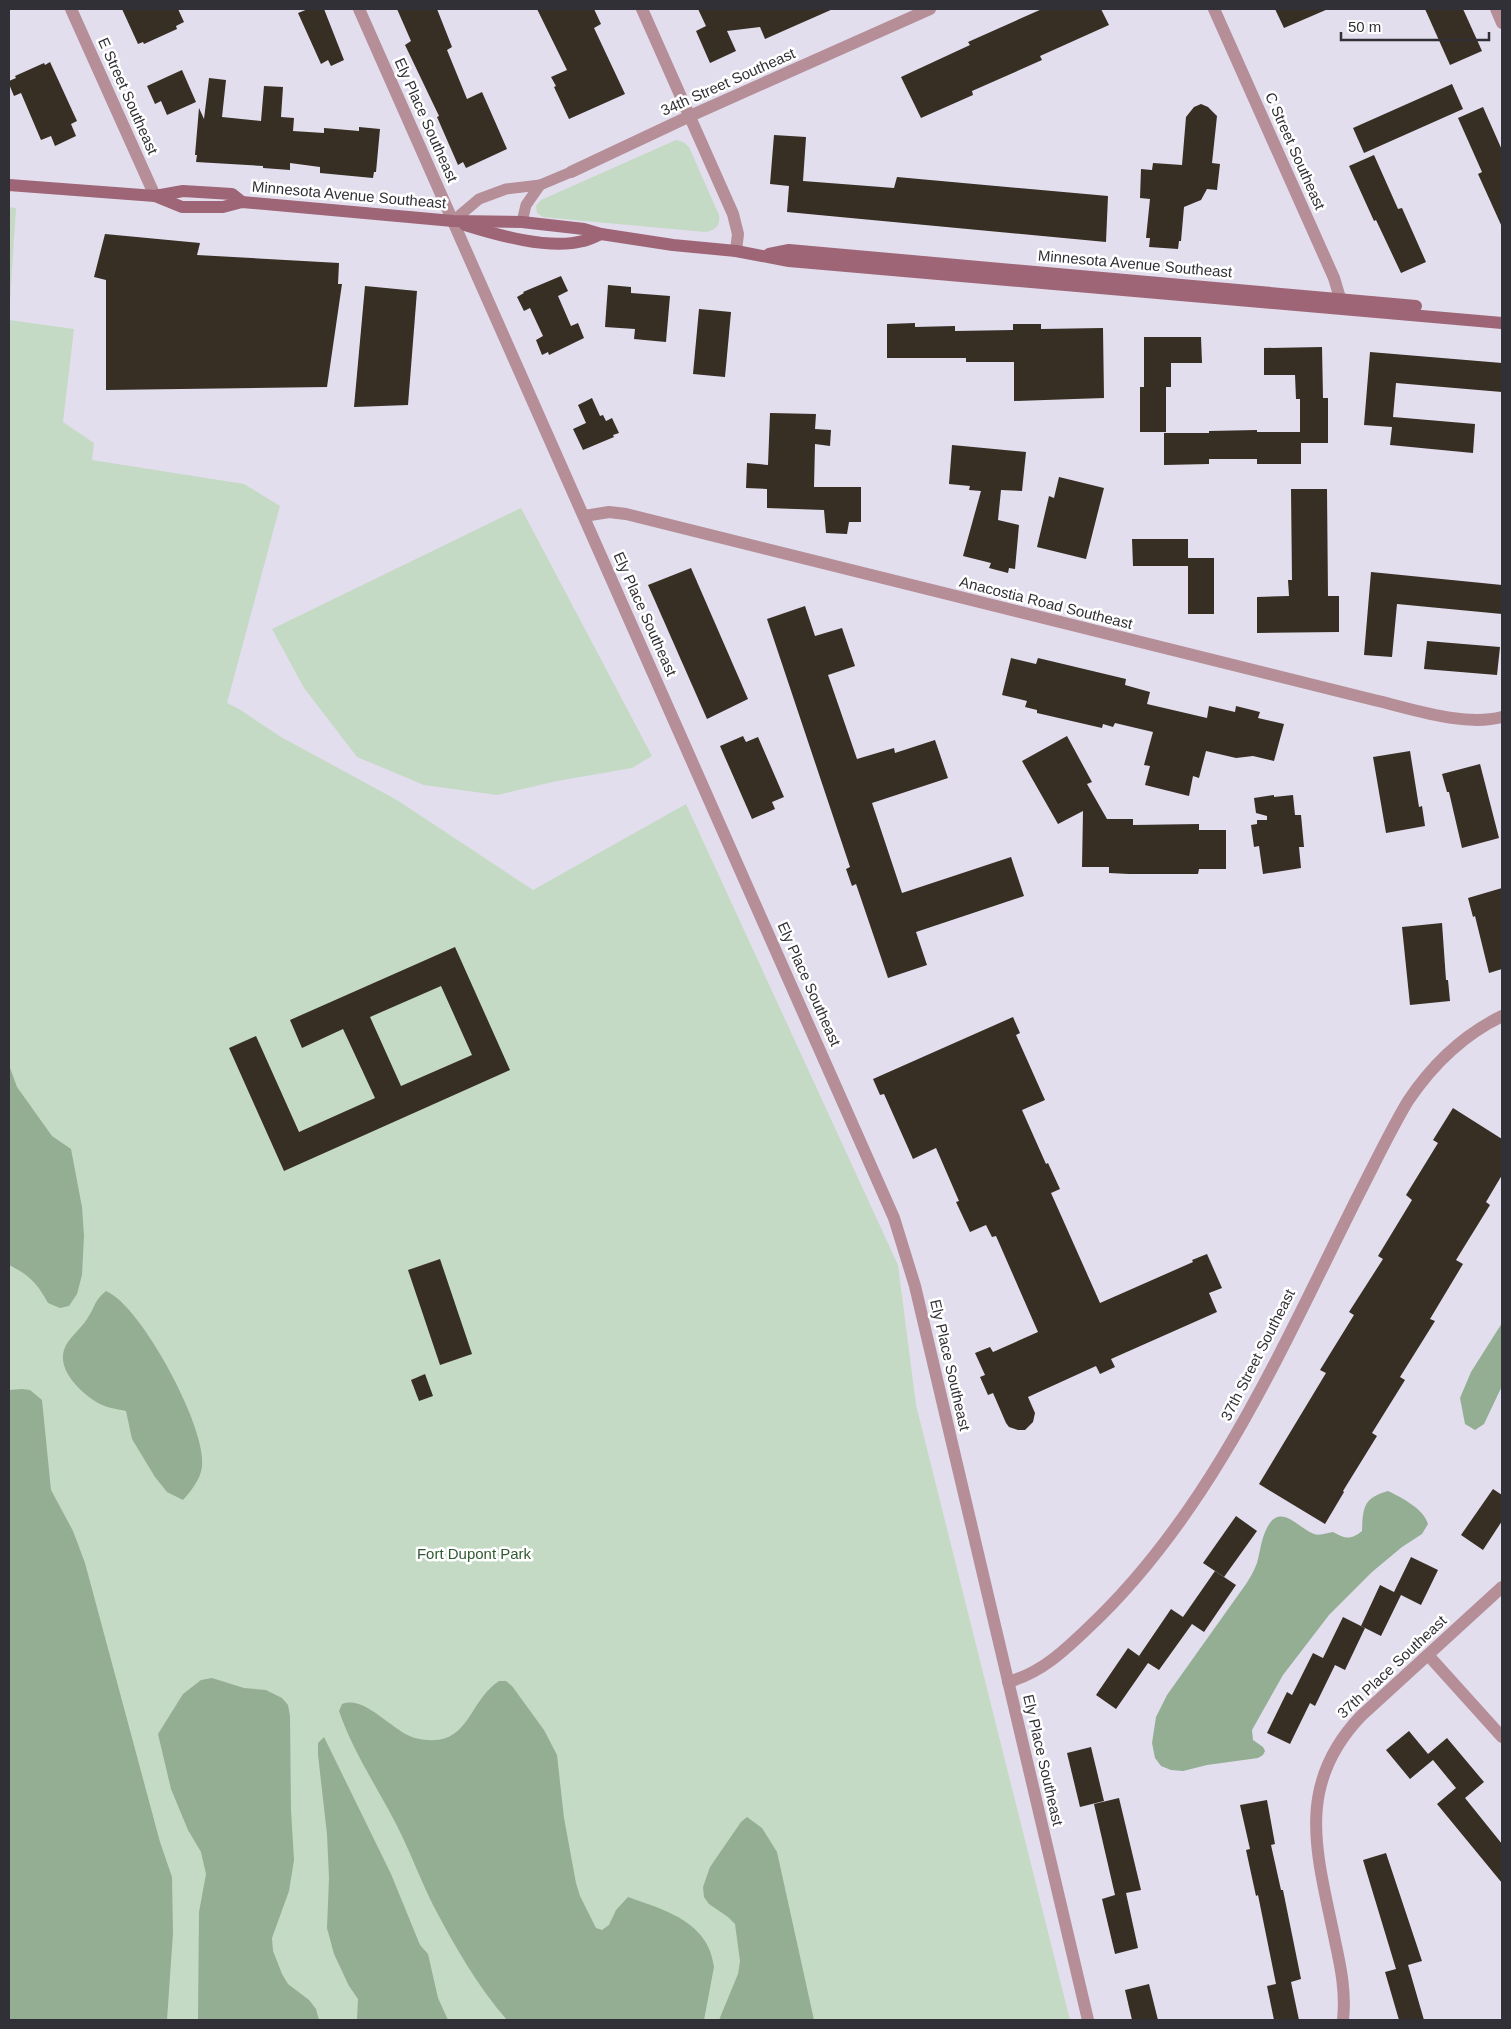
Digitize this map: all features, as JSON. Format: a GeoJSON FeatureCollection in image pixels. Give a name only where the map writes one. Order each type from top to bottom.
{"type":"FeatureCollection","features":[{"type":"Feature","properties":{"kind":"main road","name":"Minnesota Avenue Southeast"},"geometry":{"type":"LineString","coordinates":[[9,185],[155,196],[183,191],[232,194],[242,202],[453,221],[522,222],[584,229],[601,234],[674,245],[765,255],[789,261],[1111,290],[1502,314]]}},
{"type":"Feature","properties":{"kind":"main road","name":"Minnesota Avenue Southeast"},"geometry":{"type":"LineString","coordinates":[[453,221],[498,235],[554,244],[582,242],[601,234]]}},
{"type":"Feature","properties":{"kind":"main road","name":"Minnesota Avenue Southeast"},"geometry":{"type":"LineString","coordinates":[[1342,303],[1502,323]]}},
{"type":"Feature","properties":{"kind":"street","name":"E Street Southeast"},"geometry":{"type":"LineString","coordinates":[[71,9],[155,196]]}},
{"type":"Feature","properties":{"kind":"street","name":"Ely Place Southeast"},"geometry":{"type":"LineString","coordinates":[[359,9],[894,1218],[915,1286],[1088,2020]]}},
{"type":"Feature","properties":{"kind":"street"},"geometry":{"type":"LineString","coordinates":[[642,9],[735,220],[738,234],[736,251]]}},
{"type":"Feature","properties":{"kind":"street","name":"34th Street Southeast"},"geometry":{"type":"LineString","coordinates":[[453,221],[479,199],[506,189],[540,185],[571,172],[690,116],[928,9]]}},
{"type":"Feature","properties":{"kind":"street","name":"C Street Southeast"},"geometry":{"type":"LineString","coordinates":[[1214,9],[1331,272],[1342,303]]}},
{"type":"Feature","properties":{"kind":"street"},"geometry":{"type":"LineString","coordinates":[[1496,9],[1502,23]]}},
{"type":"Feature","properties":{"kind":"street"},"geometry":{"type":"LineString","coordinates":[[522,222],[526,205],[540,185]]}},
{"type":"Feature","properties":{"kind":"street","name":"Anacostia Road Southeast"},"geometry":{"type":"LineString","coordinates":[[584,516],[610,512],[626,514],[1374,700],[1469,721],[1502,717]]}},
{"type":"Feature","properties":{"kind":"street","name":"37th Street Southeast"},"geometry":{"type":"LineString","coordinates":[[1008,1682],[1027,1676],[1041,1668],[1077,1638],[1135,1580],[1174,1530],[1220,1462],[1256,1397],[1408,1101],[1423,1079],[1451,1050],[1471,1034],[1502,1016]]}},
{"type":"Feature","properties":{"kind":"street","name":"37th Place Southeast"},"geometry":{"type":"LineString","coordinates":[[1343,2020],[1344,1990],[1315,1830],[1319,1788],[1328,1761],[1351,1726],[1502,1587]]}},
{"type":"Feature","properties":{"kind":"street"},"geometry":{"type":"LineString","coordinates":[[1428,1655],[1502,1737]]}},
{"type":"Feature","properties":{"kind":"green space"},"geometry":{"type":"Polygon","coordinates":[[[676,140],[683,142],[689,147],[719,215],[718,225],[712,230],[705,232],[552,218],[543,217],[537,213],[536,206],[541,200],[676,140]]]}},
{"type":"Feature","properties":{"kind":"green space"},"geometry":{"type":"Polygon","coordinates":[[[9,207],[16,208],[9,318],[9,207]]]}},
{"type":"Feature","properties":{"kind":"green space","name":"Fort Dupont Park"},"geometry":{"type":"Polygon","coordinates":[[[9,320],[74,329],[63,422],[94,443],[92,460],[244,484],[280,506],[227,703],[281,737],[397,800],[533,890],[686,804],[898,1265],[916,1405],[1070,2020],[9,2020],[9,320]]]}},
{"type":"Feature","properties":{"kind":"green space"},"geometry":{"type":"Polygon","coordinates":[[[521,508],[652,756],[632,768],[557,781],[497,795],[424,785],[357,757],[304,688],[272,629],[521,508]]]}},
{"type":"Feature","properties":{"kind":"green space"},"geometry":{"type":"Polygon","coordinates":[[[9,1065],[17,1087],[52,1136],[71,1149],[82,1207],[84,1236],[82,1275],[77,1294],[69,1306],[60,1308],[48,1303],[32,1280],[9,1265],[9,1065]]]}},
{"type":"Feature","properties":{"kind":"green space"},"geometry":{"type":"Polygon","coordinates":[[[106,1291],[120,1301],[137,1319],[153,1343],[169,1370],[194,1426],[201,1449],[202,1467],[197,1481],[183,1500],[167,1492],[155,1477],[132,1439],[126,1411],[100,1404],[86,1395],[73,1381],[64,1366],[63,1358],[66,1346],[90,1315],[99,1298],[106,1291]]]}},
{"type":"Feature","properties":{"kind":"green space"},"geometry":{"type":"Polygon","coordinates":[[[1502,1323],[1502,1386],[1484,1424],[1475,1430],[1465,1424],[1460,1398],[1471,1372],[1502,1323]]]}},
{"type":"Feature","properties":{"kind":"green space"},"geometry":{"type":"Polygon","coordinates":[[[9,1390],[30,1390],[42,1400],[51,1490],[73,1531],[85,1563],[160,1842],[172,1877],[173,1933],[167,2020],[9,2020],[9,1390]]]}},
{"type":"Feature","properties":{"kind":"green space"},"geometry":{"type":"Polygon","coordinates":[[[1388,1491],[1417,1508],[1428,1524],[1422,1534],[1402,1547],[1372,1572],[1329,1615],[1283,1675],[1252,1730],[1253,1740],[1263,1747],[1265,1751],[1263,1755],[1258,1758],[1207,1765],[1183,1771],[1171,1770],[1161,1766],[1155,1758],[1152,1743],[1156,1717],[1167,1695],[1246,1584],[1257,1563],[1264,1534],[1271,1521],[1277,1517],[1283,1517],[1314,1534],[1321,1535],[1333,1532],[1348,1538],[1362,1531],[1364,1510],[1369,1501],[1388,1491]]]}},
{"type":"Feature","properties":{"kind":"green space"},"geometry":{"type":"Polygon","coordinates":[[[212,1678],[244,1688],[266,1690],[282,1698],[288,1705],[290,1716],[291,1810],[294,1860],[289,1891],[272,1938],[273,1951],[288,1984],[309,2000],[316,2009],[319,2020],[198,2020],[199,1912],[206,1874],[201,1852],[188,1830],[171,1789],[158,1734],[183,1694],[201,1680],[212,1678]]]}},
{"type":"Feature","properties":{"kind":"green space"},"geometry":{"type":"Polygon","coordinates":[[[499,1681],[506,1681],[512,1686],[544,1730],[557,1755],[564,1818],[576,1883],[580,1896],[596,1928],[602,1930],[609,1925],[616,1910],[628,1897],[670,1913],[694,1929],[704,1939],[714,1967],[704,2020],[507,2020],[476,1980],[433,1905],[394,1820],[352,1743],[339,1711],[342,1704],[360,1705],[370,1709],[397,1729],[415,1738],[433,1740],[447,1738],[465,1723],[488,1690],[499,1681]]]}},
{"type":"Feature","properties":{"kind":"green space"},"geometry":{"type":"Polygon","coordinates":[[[324,1737],[391,1874],[420,1945],[428,1954],[438,1998],[448,2020],[357,2020],[358,1999],[349,1986],[334,1954],[327,1928],[329,1878],[327,1834],[318,1755],[318,1743],[324,1737]]]}},
{"type":"Feature","properties":{"kind":"green space"},"geometry":{"type":"Polygon","coordinates":[[[747,1817],[762,1828],[777,1852],[814,2020],[719,2020],[738,1974],[740,1961],[735,1924],[709,1904],[704,1897],[703,1887],[710,1867],[741,1822],[747,1817]]]}},
{"type":"Feature","properties":{"kind":"building"},"geometry":{"type":"Polygon","coordinates":[[[122,9],[178,9],[184,22],[176,26],[177,29],[144,44],[143,42],[138,44],[122,9]]]}},
{"type":"Feature","properties":{"kind":"building"},"geometry":{"type":"Polygon","coordinates":[[[308,9],[324,9],[344,60],[331,66],[328,60],[321,64],[298,13],[308,9]]]}},
{"type":"Feature","properties":{"kind":"building"},"geometry":{"type":"Polygon","coordinates":[[[397,9],[437,9],[452,47],[447,50],[467,99],[482,92],[507,149],[466,168],[463,162],[458,165],[437,117],[439,116],[405,45],[411,41],[397,9]]]}},
{"type":"Feature","properties":{"kind":"building"},"geometry":{"type":"Polygon","coordinates":[[[537,9],[594,9],[601,24],[594,28],[625,94],[569,119],[551,77],[567,70],[537,9]]]}},
{"type":"Feature","properties":{"kind":"building"},"geometry":{"type":"Polygon","coordinates":[[[698,9],[833,9],[765,39],[760,27],[727,31],[736,51],[710,63],[696,31],[706,26],[698,9]]]}},
{"type":"Feature","properties":{"kind":"building"},"geometry":{"type":"Polygon","coordinates":[[[1042,9],[1101,9],[1109,25],[1040,56],[1042,60],[972,91],[973,95],[921,118],[901,77],[970,45],[968,42],[1042,9]]]}},
{"type":"Feature","properties":{"kind":"building"},"geometry":{"type":"Polygon","coordinates":[[[1275,9],[1328,9],[1284,28],[1275,9]]]}},
{"type":"Feature","properties":{"kind":"building"},"geometry":{"type":"Polygon","coordinates":[[[1425,9],[1463,9],[1482,51],[1450,65],[1425,9]]]}},
{"type":"Feature","properties":{"kind":"building"},"geometry":{"type":"Polygon","coordinates":[[[50,62],[77,121],[71,124],[76,136],[55,146],[51,136],[41,140],[21,93],[14,96],[9,84],[9,81],[16,78],[15,76],[50,62]]]}},
{"type":"Feature","properties":{"kind":"building"},"geometry":{"type":"Polygon","coordinates":[[[182,70],[196,102],[167,115],[161,101],[155,104],[147,86],[182,70]]]}},
{"type":"Feature","properties":{"kind":"building"},"geometry":{"type":"Polygon","coordinates":[[[209,78],[226,80],[222,117],[261,121],[264,86],[283,87],[281,117],[294,118],[293,131],[324,133],[324,128],[359,131],[359,127],[380,129],[376,172],[374,172],[373,178],[320,173],[320,167],[290,163],[290,170],[263,168],[263,166],[196,162],[199,108],[204,119],[209,78]]]}},
{"type":"Feature","properties":{"kind":"building"},"geometry":{"type":"Polygon","coordinates":[[[1452,84],[1463,109],[1364,153],[1353,128],[1452,84]]]}},
{"type":"Feature","properties":{"kind":"building"},"geometry":{"type":"Polygon","coordinates":[[[1201,104],[1208,107],[1217,116],[1212,163],[1220,164],[1217,190],[1207,189],[1201,200],[1184,207],[1181,241],[1179,241],[1178,249],[1149,247],[1150,238],[1146,238],[1150,199],[1140,198],[1141,169],[1152,170],[1153,163],[1182,165],[1186,117],[1194,107],[1201,104]]]}},
{"type":"Feature","properties":{"kind":"building"},"geometry":{"type":"Polygon","coordinates":[[[1483,107],[1502,150],[1502,227],[1478,174],[1482,172],[1458,118],[1483,107]]]}},
{"type":"Feature","properties":{"kind":"building"},"geometry":{"type":"Polygon","coordinates":[[[774,135],[806,137],[803,181],[894,188],[897,177],[1108,196],[1106,242],[787,212],[789,186],[770,184],[774,135]]]}},
{"type":"Feature","properties":{"kind":"building"},"geometry":{"type":"Polygon","coordinates":[[[1374,155],[1398,209],[1402,208],[1426,262],[1401,273],[1376,220],[1374,221],[1349,166],[1374,155]]]}},
{"type":"Feature","properties":{"kind":"building"},"geometry":{"type":"Polygon","coordinates":[[[105,234],[200,243],[197,255],[339,263],[338,284],[342,284],[327,387],[106,390],[106,280],[94,277],[105,234]]]}},
{"type":"Feature","properties":{"kind":"building"},"geometry":{"type":"Polygon","coordinates":[[[561,276],[568,291],[558,296],[571,326],[578,323],[584,338],[549,355],[548,352],[542,355],[536,340],[543,336],[530,308],[524,311],[517,297],[523,292],[561,276]]]}},
{"type":"Feature","properties":{"kind":"building"},"geometry":{"type":"Polygon","coordinates":[[[608,285],[631,287],[631,293],[670,296],[666,342],[634,339],[635,329],[605,327],[608,285]]]}},
{"type":"Feature","properties":{"kind":"building"},"geometry":{"type":"Polygon","coordinates":[[[365,286],[417,291],[408,405],[354,407],[365,286]]]}},
{"type":"Feature","properties":{"kind":"building"},"geometry":{"type":"Polygon","coordinates":[[[699,309],[731,312],[725,377],[693,374],[699,309]]]}},
{"type":"Feature","properties":{"kind":"building"},"geometry":{"type":"Polygon","coordinates":[[[915,323],[915,327],[955,326],[955,331],[1013,330],[1013,324],[1041,324],[1041,329],[1103,328],[1104,398],[1014,401],[1014,362],[966,362],[966,358],[887,358],[887,324],[915,323]]]}},
{"type":"Feature","properties":{"kind":"building"},"geometry":{"type":"Polygon","coordinates":[[[1144,337],[1201,337],[1202,363],[1171,363],[1171,387],[1166,387],[1166,432],[1140,432],[1140,387],[1144,387],[1144,337]]]}},
{"type":"Feature","properties":{"kind":"building"},"geometry":{"type":"Polygon","coordinates":[[[1322,347],[1323,398],[1328,398],[1328,443],[1301,443],[1301,464],[1257,464],[1257,459],[1209,459],[1209,464],[1164,465],[1164,433],[1257,430],[1257,432],[1300,432],[1300,399],[1296,399],[1295,375],[1264,375],[1264,348],[1322,347]]]}},
{"type":"Feature","properties":{"kind":"building"},"geometry":{"type":"Polygon","coordinates":[[[1370,352],[1502,363],[1502,392],[1396,383],[1393,417],[1475,424],[1473,453],[1390,445],[1392,427],[1364,425],[1370,352]]]}},
{"type":"Feature","properties":{"kind":"building"},"geometry":{"type":"Polygon","coordinates":[[[592,398],[600,416],[603,415],[606,421],[612,418],[619,433],[583,450],[573,429],[586,423],[578,405],[592,398]]]}},
{"type":"Feature","properties":{"kind":"building"},"geometry":{"type":"Polygon","coordinates":[[[770,413],[816,414],[815,429],[831,430],[830,446],[815,444],[814,487],[861,487],[861,522],[849,522],[847,534],[826,533],[824,510],[767,508],[767,489],[746,488],[747,463],[768,465],[770,413]]]}},
{"type":"Feature","properties":{"kind":"building"},"geometry":{"type":"Polygon","coordinates":[[[952,445],[1026,452],[1022,491],[1001,490],[998,520],[1019,525],[1015,569],[1009,568],[1008,573],[989,568],[991,563],[963,556],[981,491],[969,490],[970,486],[949,484],[952,445]]]}},
{"type":"Feature","properties":{"kind":"building"},"geometry":{"type":"Polygon","coordinates":[[[1059,477],[1104,488],[1086,559],[1037,547],[1049,496],[1054,498],[1059,477]]]}},
{"type":"Feature","properties":{"kind":"building"},"geometry":{"type":"Polygon","coordinates":[[[1291,489],[1327,489],[1328,596],[1339,596],[1339,632],[1257,633],[1257,597],[1289,596],[1288,580],[1292,580],[1291,489]]]}},
{"type":"Feature","properties":{"kind":"building"},"geometry":{"type":"Polygon","coordinates":[[[1132,539],[1188,539],[1188,558],[1214,558],[1214,614],[1188,614],[1188,566],[1133,566],[1132,539]]]}},
{"type":"Feature","properties":{"kind":"building"},"geometry":{"type":"Polygon","coordinates":[[[691,568],[748,699],[707,719],[648,585],[691,568]]]}},
{"type":"Feature","properties":{"kind":"building"},"geometry":{"type":"Polygon","coordinates":[[[1371,572],[1502,585],[1502,614],[1397,604],[1392,657],[1364,655],[1371,572]]]}},
{"type":"Feature","properties":{"kind":"building"},"geometry":{"type":"Polygon","coordinates":[[[805,606],[815,636],[842,628],[855,666],[828,675],[857,759],[894,748],[895,753],[935,740],[948,778],[872,803],[902,893],[1011,857],[1024,896],[916,932],[927,965],[888,978],[856,884],[852,886],[846,869],[850,867],[767,619],[805,606]]]}},
{"type":"Feature","properties":{"kind":"building"},"geometry":{"type":"Polygon","coordinates":[[[1427,641],[1500,647],[1497,675],[1424,669],[1427,641]]]}},
{"type":"Feature","properties":{"kind":"building"},"geometry":{"type":"Polygon","coordinates":[[[1011,658],[1036,664],[1038,658],[1126,679],[1125,685],[1150,692],[1147,704],[1207,718],[1209,706],[1235,712],[1236,706],[1260,712],[1258,718],[1284,724],[1274,761],[1253,756],[1236,758],[1206,751],[1199,778],[1193,776],[1189,796],[1145,785],[1150,766],[1144,765],[1153,732],[1115,723],[1113,727],[1103,724],[1102,728],[1037,713],[1037,710],[1025,707],[1027,701],[1002,695],[1011,658]]]}},
{"type":"Feature","properties":{"kind":"building"},"geometry":{"type":"Polygon","coordinates":[[[743,736],[746,742],[758,737],[784,797],[772,802],[775,809],[752,819],[720,746],[743,736]]]}},
{"type":"Feature","properties":{"kind":"building"},"geometry":{"type":"Polygon","coordinates":[[[1067,736],[1092,782],[1087,784],[1107,819],[1133,819],[1133,825],[1199,824],[1199,830],[1226,830],[1226,869],[1199,869],[1198,874],[1129,874],[1109,873],[1109,867],[1082,867],[1083,811],[1058,824],[1022,761],[1067,736]]]}},
{"type":"Feature","properties":{"kind":"building"},"geometry":{"type":"Polygon","coordinates":[[[1410,751],[1419,807],[1422,806],[1425,826],[1386,833],[1373,757],[1410,751]]]}},
{"type":"Feature","properties":{"kind":"building"},"geometry":{"type":"Polygon","coordinates":[[[1480,764],[1499,838],[1462,848],[1449,792],[1447,792],[1442,774],[1480,764]]]}},
{"type":"Feature","properties":{"kind":"building"},"geometry":{"type":"Polygon","coordinates":[[[1274,795],[1274,797],[1293,795],[1295,815],[1301,815],[1304,847],[1299,847],[1301,868],[1263,874],[1259,846],[1254,847],[1251,825],[1257,824],[1257,820],[1267,820],[1267,816],[1256,813],[1254,798],[1274,795]]]}},
{"type":"Feature","properties":{"kind":"building"},"geometry":{"type":"Polygon","coordinates":[[[1502,888],[1502,969],[1489,973],[1475,916],[1473,917],[1468,898],[1502,888]]]}},
{"type":"Feature","properties":{"kind":"building"},"geometry":{"type":"Polygon","coordinates":[[[1442,923],[1446,980],[1448,980],[1450,1001],[1410,1005],[1402,927],[1442,923]]]}},
{"type":"Feature","properties":{"kind":"building"},"geometry":{"type":"Polygon","coordinates":[[[455,947],[510,1070],[284,1171],[229,1048],[256,1036],[299,1132],[375,1098],[343,1029],[302,1048],[290,1020],[455,947]],[[441,986],[370,1017],[401,1086],[472,1055],[441,986]]]}},
{"type":"Feature","properties":{"kind":"building"},"geometry":{"type":"Polygon","coordinates":[[[1013,1017],[1020,1033],[1016,1035],[1045,1100],[1022,1110],[1046,1164],[1048,1163],[1060,1189],[1051,1193],[1100,1303],[1207,1254],[1222,1288],[1209,1293],[1217,1312],[1111,1359],[1115,1367],[1100,1374],[1096,1366],[1028,1397],[1035,1413],[1033,1422],[1025,1430],[1009,1427],[1006,1423],[993,1393],[988,1395],[980,1377],[985,1375],[975,1353],[990,1347],[993,1352],[1038,1332],[996,1236],[992,1237],[986,1225],[970,1232],[956,1202],[959,1201],[936,1148],[913,1159],[884,1094],[880,1095],[873,1079],[1013,1017]]]}},
{"type":"Feature","properties":{"kind":"building"},"geometry":{"type":"Polygon","coordinates":[[[1453,1108],[1502,1139],[1502,1175],[1486,1202],[1490,1205],[1456,1260],[1463,1264],[1430,1319],[1435,1321],[1400,1377],[1405,1380],[1372,1433],[1377,1436],[1325,1524],[1259,1484],[1326,1373],[1320,1370],[1354,1315],[1349,1312],[1383,1259],[1378,1256],[1412,1200],[1406,1195],[1438,1143],[1433,1140],[1453,1108]]]}},
{"type":"Feature","properties":{"kind":"building"},"geometry":{"type":"Polygon","coordinates":[[[440,1259],[472,1354],[440,1365],[408,1270],[440,1259]]]}},
{"type":"Feature","properties":{"kind":"building"},"geometry":{"type":"Polygon","coordinates":[[[425,1374],[433,1396],[419,1401],[411,1380],[425,1374]]]}},
{"type":"Feature","properties":{"kind":"building"},"geometry":{"type":"Polygon","coordinates":[[[1493,1489],[1502,1495],[1502,1521],[1483,1550],[1461,1535],[1493,1489]]]}},
{"type":"Feature","properties":{"kind":"building"},"geometry":{"type":"Polygon","coordinates":[[[1236,1516],[1257,1531],[1224,1577],[1203,1563],[1236,1516]]]}},
{"type":"Feature","properties":{"kind":"building"},"geometry":{"type":"Polygon","coordinates":[[[1411,1557],[1438,1570],[1421,1605],[1401,1595],[1381,1636],[1361,1626],[1380,1585],[1394,1592],[1411,1557]]]}},
{"type":"Feature","properties":{"kind":"building"},"geometry":{"type":"Polygon","coordinates":[[[1215,1571],[1236,1585],[1204,1632],[1192,1624],[1159,1670],[1148,1663],[1116,1709],[1096,1695],[1128,1648],[1139,1656],[1171,1609],[1183,1617],[1215,1571]]]}},
{"type":"Feature","properties":{"kind":"building"},"geometry":{"type":"Polygon","coordinates":[[[1343,1617],[1365,1628],[1345,1670],[1335,1665],[1315,1706],[1310,1703],[1290,1744],[1267,1733],[1287,1692],[1292,1695],[1313,1653],[1323,1658],[1343,1617]]]}},
{"type":"Feature","properties":{"kind":"building"},"geometry":{"type":"Polygon","coordinates":[[[1409,1731],[1428,1754],[1447,1738],[1484,1782],[1465,1798],[1502,1844],[1502,1883],[1437,1804],[1456,1788],[1433,1760],[1410,1779],[1386,1750],[1409,1731]]]}},
{"type":"Feature","properties":{"kind":"building"},"geometry":{"type":"Polygon","coordinates":[[[1091,1747],[1104,1801],[1080,1807],[1067,1753],[1091,1747]]]}},
{"type":"Feature","properties":{"kind":"building"},"geometry":{"type":"Polygon","coordinates":[[[1119,1798],[1141,1890],[1126,1893],[1138,1948],[1115,1954],[1102,1899],[1115,1895],[1094,1804],[1119,1798]]]}},
{"type":"Feature","properties":{"kind":"building"},"geometry":{"type":"Polygon","coordinates":[[[1267,1800],[1275,1844],[1271,1845],[1281,1890],[1283,1890],[1301,1979],[1291,1982],[1299,2020],[1274,2020],[1267,1986],[1276,1984],[1258,1895],[1256,1896],[1246,1850],[1250,1849],[1240,1805],[1267,1800]]]}},
{"type":"Feature","properties":{"kind":"building"},"geometry":{"type":"Polygon","coordinates":[[[1386,1853],[1422,1961],[1408,1965],[1424,2020],[1399,2020],[1385,1972],[1396,1969],[1363,1860],[1386,1853]]]}},
{"type":"Feature","properties":{"kind":"building"},"geometry":{"type":"Polygon","coordinates":[[[1149,1984],[1158,2020],[1132,2020],[1125,1990],[1149,1984]]]}}]}
